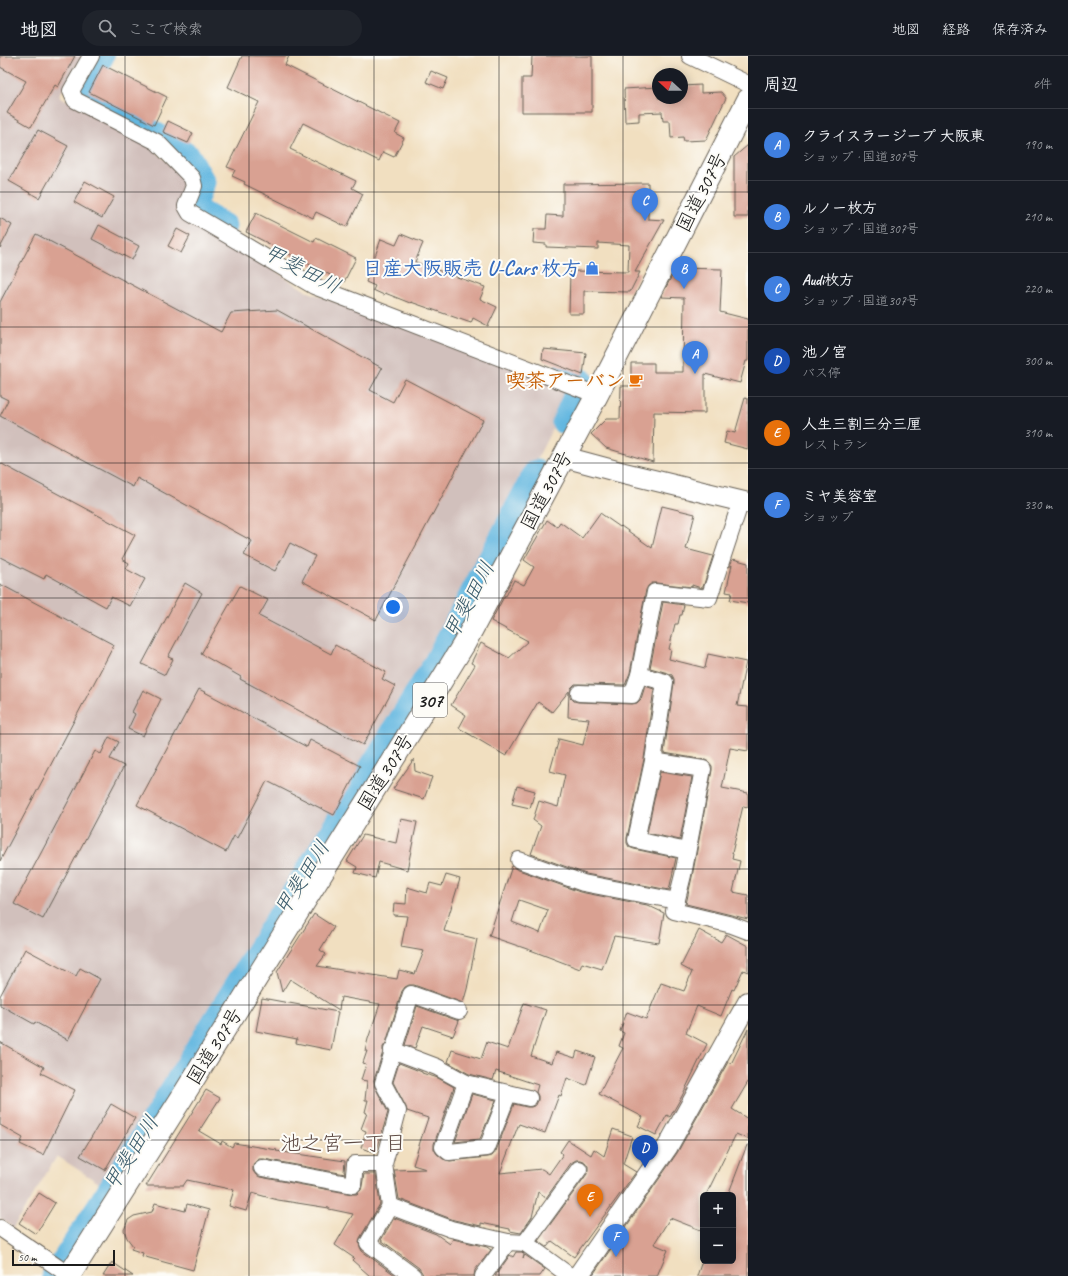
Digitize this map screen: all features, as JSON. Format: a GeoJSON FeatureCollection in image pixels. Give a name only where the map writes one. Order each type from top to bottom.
{"type":"FeatureCollection","features":[{"type":"Feature","properties":{"kind":"highway","name":"国道307号"},"geometry":{"type":"LineString","coordinates":[[69,1276],[177,1106],[464,644],[564,457],[585,390],[748,100]]}},
{"type":"Feature","properties":{"kind":"street"},"geometry":{"type":"LineString","coordinates":[[91,56],[71,91],[75,100],[157,142],[192,178],[194,186],[186,206],[190,213],[314,286],[585,390]]}},
{"type":"Feature","properties":{"kind":"street"},"geometry":{"type":"LineString","coordinates":[[690,56],[748,84]]}},
{"type":"Feature","properties":{"kind":"street"},"geometry":{"type":"LineString","coordinates":[[564,457],[745,502],[709,598],[655,592],[639,675],[632,695],[579,693]]}},
{"type":"Feature","properties":{"kind":"street"},"geometry":{"type":"LineString","coordinates":[[639,675],[665,682],[653,760],[636,840],[687,851]]}},
{"type":"Feature","properties":{"kind":"street"},"geometry":{"type":"LineString","coordinates":[[653,760],[703,769],[674,910],[732,925],[748,931]]}},
{"type":"Feature","properties":{"kind":"street"},"geometry":{"type":"LineString","coordinates":[[519,860],[583,883],[677,901]]}},
{"type":"Feature","properties":{"kind":"street"},"geometry":{"type":"LineString","coordinates":[[413,1276],[368,1243],[390,1206],[384,1164],[398,1111],[383,1083],[392,1050],[411,994],[459,1011]]}},
{"type":"Feature","properties":{"kind":"street"},"geometry":{"type":"LineString","coordinates":[[578,1276],[668,1146],[748,1002]]}},
{"type":"Feature","properties":{"kind":"street"},"geometry":{"type":"LineString","coordinates":[[392,1050],[437,1066],[466,1083],[529,1098]]}},
{"type":"Feature","properties":{"kind":"street"},"geometry":{"type":"LineString","coordinates":[[466,1083],[443,1147],[449,1152],[487,1148],[508,1094]]}},
{"type":"Feature","properties":{"kind":"street"},"geometry":{"type":"LineString","coordinates":[[262,1168],[353,1185],[355,1164],[384,1164]]}},
{"type":"Feature","properties":{"kind":"street"},"geometry":{"type":"LineString","coordinates":[[525,1243],[579,1169]]}},
{"type":"Feature","properties":{"kind":"street"},"geometry":{"type":"LineString","coordinates":[[390,1206],[451,1229],[508,1242],[525,1243],[570,1276]]}},
{"type":"Feature","properties":{"kind":"street"},"geometry":{"type":"LineString","coordinates":[[0,1228],[69,1276]]}},
{"type":"Feature","properties":{"kind":"street"},"geometry":{"type":"LineString","coordinates":[[483,1276],[508,1242]]}},
{"type":"Feature","properties":{"kind":"shaded area"},"geometry":{"type":"Polygon","coordinates":[[[0,56],[82,56],[59,96],[149,145],[189,182],[176,211],[211,229],[306,291],[564,387],[569,396],[432,665],[105,1187],[57,1156],[13,1228],[0,1218],[0,56]]]}},
{"type":"Feature","properties":{"kind":"building"},"geometry":{"type":"Polygon","coordinates":[[[0,56],[75,56],[58,87],[55,85],[31,127],[7,113],[26,81],[0,67],[0,56]]]}},
{"type":"Feature","properties":{"kind":"building"},"geometry":{"type":"Polygon","coordinates":[[[242,56],[289,56],[285,65],[400,123],[395,133],[404,138],[394,157],[383,152],[379,161],[303,123],[290,149],[356,181],[352,188],[363,194],[347,227],[316,212],[313,218],[244,184],[245,182],[232,176],[235,170],[227,167],[259,102],[228,87],[242,56]]]}},
{"type":"Feature","properties":{"kind":"building"},"geometry":{"type":"Polygon","coordinates":[[[532,56],[592,56],[592,112],[522,112],[522,78],[531,78],[532,56]]]}},
{"type":"Feature","properties":{"kind":"building"},"geometry":{"type":"Polygon","coordinates":[[[103,65],[167,97],[154,125],[89,92],[103,65]]]}},
{"type":"Feature","properties":{"kind":"building"},"geometry":{"type":"Polygon","coordinates":[[[431,71],[448,78],[443,89],[426,82],[431,71]]]}},
{"type":"Feature","properties":{"kind":"building"},"geometry":{"type":"Polygon","coordinates":[[[701,85],[701,93],[721,92],[726,98],[706,140],[684,141],[683,137],[671,138],[670,121],[663,121],[662,112],[639,113],[639,121],[625,122],[624,89],[652,87],[652,104],[688,104],[688,86],[701,85]]]}},
{"type":"Feature","properties":{"kind":"building"},"geometry":{"type":"Polygon","coordinates":[[[168,121],[193,133],[188,143],[163,132],[168,121]]]}},
{"type":"Feature","properties":{"kind":"building"},"geometry":{"type":"Polygon","coordinates":[[[38,130],[68,146],[39,198],[9,181],[38,130]]]}},
{"type":"Feature","properties":{"kind":"building"},"geometry":{"type":"Polygon","coordinates":[[[748,145],[748,217],[734,217],[734,157],[748,145]]]}},
{"type":"Feature","properties":{"kind":"building"},"geometry":{"type":"Polygon","coordinates":[[[85,181],[114,197],[102,218],[74,202],[85,181]]]}},
{"type":"Feature","properties":{"kind":"building"},"geometry":{"type":"Polygon","coordinates":[[[648,183],[648,219],[664,220],[635,272],[640,272],[630,292],[584,291],[584,314],[569,314],[570,271],[628,272],[629,245],[598,243],[598,249],[546,247],[546,244],[533,243],[534,229],[546,229],[547,215],[563,216],[563,184],[648,183]]]}},
{"type":"Feature","properties":{"kind":"building"},"geometry":{"type":"Polygon","coordinates":[[[256,213],[314,242],[316,238],[356,258],[344,282],[246,232],[256,213]]]}},
{"type":"Feature","properties":{"kind":"building"},"geometry":{"type":"Polygon","coordinates":[[[0,218],[12,225],[0,248],[0,218]]]}},
{"type":"Feature","properties":{"kind":"building"},"geometry":{"type":"Polygon","coordinates":[[[99,225],[139,246],[132,260],[92,239],[99,225]]]}},
{"type":"Feature","properties":{"kind":"building"},"geometry":{"type":"Polygon","coordinates":[[[177,229],[190,236],[181,253],[168,246],[177,229]]]}},
{"type":"Feature","properties":{"kind":"building"},"geometry":{"type":"Polygon","coordinates":[[[36,234],[221,332],[231,313],[277,310],[382,368],[370,390],[393,402],[405,379],[483,420],[376,620],[302,581],[315,556],[290,543],[275,571],[244,555],[252,541],[137,478],[133,487],[0,416],[8,400],[0,396],[0,302],[36,234]]]}},
{"type":"Feature","properties":{"kind":"building"},"geometry":{"type":"Polygon","coordinates":[[[401,234],[423,243],[415,262],[485,287],[480,299],[497,307],[488,326],[473,318],[471,323],[411,302],[410,303],[385,293],[384,295],[373,290],[375,286],[366,282],[381,239],[396,245],[401,234]]]}},
{"type":"Feature","properties":{"kind":"building"},"geometry":{"type":"Polygon","coordinates":[[[676,268],[722,269],[720,312],[748,319],[748,361],[746,361],[740,383],[705,374],[705,413],[654,412],[653,462],[606,448],[591,434],[606,419],[620,419],[621,386],[631,386],[631,363],[654,363],[654,372],[683,372],[684,298],[661,297],[676,268]]]}},
{"type":"Feature","properties":{"kind":"building"},"geometry":{"type":"Polygon","coordinates":[[[543,349],[586,353],[583,375],[542,359],[543,349]]]}},
{"type":"Feature","properties":{"kind":"building"},"geometry":{"type":"Polygon","coordinates":[[[745,398],[748,399],[748,449],[724,443],[727,431],[735,433],[745,398]]]}},
{"type":"Feature","properties":{"kind":"building"},"geometry":{"type":"Polygon","coordinates":[[[0,463],[135,535],[122,559],[129,563],[126,569],[145,579],[130,606],[111,597],[106,607],[46,574],[44,579],[0,557],[0,463]]]}},
{"type":"Feature","properties":{"kind":"building"},"geometry":{"type":"Polygon","coordinates":[[[662,506],[695,514],[686,549],[713,556],[703,587],[656,583],[652,583],[648,586],[630,673],[625,685],[575,684],[571,688],[570,697],[574,701],[578,702],[632,704],[637,703],[641,699],[645,686],[654,689],[644,759],[627,843],[629,847],[634,849],[676,858],[669,890],[586,874],[531,854],[541,826],[533,820],[539,801],[558,807],[565,775],[550,771],[559,739],[583,745],[589,719],[568,717],[569,691],[552,712],[538,702],[506,756],[459,728],[466,715],[451,705],[475,665],[471,663],[481,643],[509,658],[528,641],[491,621],[514,580],[524,585],[534,567],[524,560],[547,520],[557,527],[560,522],[582,538],[600,513],[652,548],[662,506]]]}},
{"type":"Feature","properties":{"kind":"building"},"geometry":{"type":"Polygon","coordinates":[[[733,559],[748,563],[748,603],[730,600],[732,593],[726,592],[732,565],[729,567],[733,559]]]}},
{"type":"Feature","properties":{"kind":"building"},"geometry":{"type":"Polygon","coordinates":[[[185,583],[202,593],[168,657],[173,659],[165,675],[142,664],[185,583]]]}},
{"type":"Feature","properties":{"kind":"building"},"geometry":{"type":"Polygon","coordinates":[[[0,584],[114,645],[0,861],[0,584]]]}},
{"type":"Feature","properties":{"kind":"building"},"geometry":{"type":"Polygon","coordinates":[[[240,586],[268,600],[259,616],[331,654],[335,645],[386,672],[382,679],[395,686],[363,745],[240,679],[241,677],[201,654],[240,586]]]}},
{"type":"Feature","properties":{"kind":"building"},"geometry":{"type":"Polygon","coordinates":[[[663,602],[684,605],[678,624],[675,624],[669,649],[671,650],[669,659],[705,668],[708,654],[746,662],[737,706],[748,707],[748,751],[730,748],[722,788],[748,793],[748,807],[743,806],[732,853],[732,859],[740,861],[733,892],[748,895],[748,919],[686,904],[712,766],[705,760],[664,753],[674,679],[672,675],[668,673],[650,668],[663,602]]]}},
{"type":"Feature","properties":{"kind":"building"},"geometry":{"type":"Polygon","coordinates":[[[199,689],[307,747],[310,740],[360,766],[334,815],[267,781],[237,838],[234,836],[226,852],[137,805],[199,689]]]}},
{"type":"Feature","properties":{"kind":"building"},"geometry":{"type":"Polygon","coordinates":[[[143,690],[161,699],[143,736],[128,729],[135,714],[132,712],[143,690]]]}},
{"type":"Feature","properties":{"kind":"building"},"geometry":{"type":"Polygon","coordinates":[[[109,737],[119,742],[110,759],[124,766],[43,919],[14,904],[95,751],[101,754],[109,737]]]}},
{"type":"Feature","properties":{"kind":"building"},"geometry":{"type":"Polygon","coordinates":[[[414,759],[415,771],[432,777],[424,799],[393,789],[414,759]]]}},
{"type":"Feature","properties":{"kind":"building"},"geometry":{"type":"Polygon","coordinates":[[[660,772],[692,777],[680,840],[647,833],[660,772]]]}},
{"type":"Feature","properties":{"kind":"building"},"geometry":{"type":"Polygon","coordinates":[[[517,786],[535,791],[530,808],[512,804],[517,786]]]}},
{"type":"Feature","properties":{"kind":"building"},"geometry":{"type":"Polygon","coordinates":[[[401,819],[417,822],[407,870],[379,862],[375,878],[355,873],[357,867],[347,861],[363,835],[396,843],[401,819]]]}},
{"type":"Feature","properties":{"kind":"building"},"geometry":{"type":"Polygon","coordinates":[[[512,866],[516,869],[580,892],[647,905],[664,913],[659,943],[614,936],[602,969],[582,963],[580,969],[489,936],[512,866]],[[519,900],[512,922],[540,933],[548,910],[519,900]]]}},
{"type":"Feature","properties":{"kind":"building"},"geometry":{"type":"Polygon","coordinates":[[[446,875],[460,879],[444,931],[477,939],[467,989],[463,1003],[414,985],[405,987],[402,991],[386,1043],[383,1047],[383,1052],[374,1080],[375,1087],[388,1112],[376,1153],[361,1148],[366,1131],[361,1129],[367,1113],[365,1112],[368,1100],[365,1100],[367,1081],[361,1080],[366,1064],[363,1063],[367,1051],[365,1051],[368,1039],[380,1004],[341,997],[339,1010],[290,979],[282,992],[277,972],[314,914],[334,927],[320,950],[326,954],[317,966],[397,979],[399,970],[415,974],[424,951],[401,947],[407,916],[393,915],[394,903],[406,904],[407,887],[427,893],[430,883],[442,886],[446,875]]]}},
{"type":"Feature","properties":{"kind":"building"},"geometry":{"type":"Polygon","coordinates":[[[699,930],[721,942],[726,934],[748,946],[748,972],[743,970],[734,990],[732,989],[721,1016],[697,1006],[686,1033],[707,1044],[682,1096],[670,1117],[667,1115],[656,1135],[638,1126],[643,1117],[599,1094],[623,1048],[619,1046],[624,1033],[620,1031],[627,1012],[646,1019],[661,983],[684,991],[692,972],[681,966],[699,930]]]}},
{"type":"Feature","properties":{"kind":"building"},"geometry":{"type":"Polygon","coordinates":[[[25,949],[76,976],[80,968],[100,979],[68,1040],[35,1022],[34,1024],[0,1005],[0,996],[25,949]]]}},
{"type":"Feature","properties":{"kind":"building"},"geometry":{"type":"Polygon","coordinates":[[[262,998],[338,1012],[331,1050],[296,1043],[297,1039],[256,1031],[262,998]]]}},
{"type":"Feature","properties":{"kind":"building"},"geometry":{"type":"Polygon","coordinates":[[[524,1003],[546,1010],[531,1056],[552,1063],[556,1052],[575,1058],[577,1051],[595,1057],[586,1085],[567,1078],[545,1133],[519,1124],[500,1173],[542,1169],[549,1174],[563,1154],[560,1152],[568,1140],[591,1155],[594,1149],[604,1156],[613,1129],[632,1136],[623,1164],[636,1172],[574,1257],[552,1241],[547,1247],[538,1241],[587,1174],[588,1166],[585,1162],[580,1160],[576,1160],[571,1163],[546,1198],[538,1192],[532,1217],[521,1233],[510,1231],[510,1229],[481,1223],[481,1226],[454,1220],[399,1199],[394,1170],[426,1169],[413,1165],[428,1118],[407,1111],[393,1082],[399,1063],[438,1078],[454,1087],[434,1144],[434,1149],[437,1154],[443,1159],[450,1161],[492,1156],[496,1151],[514,1104],[527,1107],[536,1105],[538,1100],[536,1092],[538,1085],[496,1071],[493,1080],[469,1074],[448,1062],[452,1050],[481,1059],[487,1042],[508,1049],[524,1003]]]}},
{"type":"Feature","properties":{"kind":"building"},"geometry":{"type":"Polygon","coordinates":[[[417,1006],[459,1021],[453,1036],[423,1026],[415,1048],[405,1045],[417,1006]]]}},
{"type":"Feature","properties":{"kind":"building"},"geometry":{"type":"Polygon","coordinates":[[[748,1029],[748,1082],[732,1109],[748,1119],[748,1139],[736,1134],[707,1192],[700,1192],[700,1230],[670,1218],[654,1244],[668,1250],[657,1276],[592,1276],[677,1153],[728,1062],[731,1064],[748,1029]]]}},
{"type":"Feature","properties":{"kind":"building"},"geometry":{"type":"Polygon","coordinates":[[[0,1042],[44,1067],[41,1073],[75,1090],[43,1155],[20,1144],[23,1138],[0,1125],[0,1042]]]}},
{"type":"Feature","properties":{"kind":"building"},"geometry":{"type":"Polygon","coordinates":[[[206,1090],[220,1098],[199,1131],[221,1144],[222,1141],[232,1147],[234,1143],[345,1161],[345,1174],[259,1159],[253,1166],[253,1171],[260,1177],[357,1194],[361,1190],[364,1174],[376,1174],[380,1204],[360,1238],[359,1243],[362,1251],[395,1275],[370,1276],[352,1260],[354,1258],[335,1245],[353,1214],[329,1208],[278,1200],[252,1193],[246,1211],[229,1206],[234,1190],[187,1180],[183,1186],[146,1186],[206,1090]]]}},
{"type":"Feature","properties":{"kind":"building"},"geometry":{"type":"Polygon","coordinates":[[[472,1094],[496,1100],[480,1139],[455,1142],[472,1094]]]}},
{"type":"Feature","properties":{"kind":"building"},"geometry":{"type":"Polygon","coordinates":[[[111,1104],[135,1118],[105,1170],[80,1156],[111,1104]]]}},
{"type":"Feature","properties":{"kind":"building"},"geometry":{"type":"Polygon","coordinates":[[[748,1145],[748,1276],[697,1276],[701,1264],[736,1264],[736,1192],[729,1192],[748,1145]]]}},
{"type":"Feature","properties":{"kind":"building"},"geometry":{"type":"Polygon","coordinates":[[[39,1193],[55,1203],[36,1234],[19,1223],[39,1193]]]}},
{"type":"Feature","properties":{"kind":"building"},"geometry":{"type":"Polygon","coordinates":[[[155,1203],[185,1211],[187,1204],[209,1210],[193,1270],[142,1256],[143,1253],[131,1249],[133,1246],[127,1238],[124,1230],[128,1220],[134,1216],[152,1212],[155,1203]]]}},
{"type":"Feature","properties":{"kind":"building"},"geometry":{"type":"Polygon","coordinates":[[[394,1218],[436,1234],[450,1244],[453,1239],[487,1247],[491,1250],[475,1270],[474,1276],[424,1276],[419,1268],[381,1240],[394,1218]]]}},
{"type":"Feature","properties":{"kind":"building"},"geometry":{"type":"Polygon","coordinates":[[[516,1252],[522,1252],[524,1254],[523,1258],[525,1255],[545,1269],[540,1276],[495,1276],[510,1255],[513,1257],[516,1252]]]}},
{"type":"Feature","properties":{"kind":"building"},"geometry":{"type":"Polygon","coordinates":[[[112,1262],[133,1276],[103,1276],[112,1262]]]}},
{"type":"Feature","properties":{"kind":"waterway","name":"甲斐田川"},"geometry":{"type":"LineString","coordinates":[[102,56],[81,92],[162,138],[189,157],[203,182],[195,204],[197,210],[224,226]]}},
{"type":"Feature","properties":{"kind":"waterway","name":"甲斐田川"},"geometry":{"type":"LineString","coordinates":[[564,374],[582,381],[564,422]]}},
{"type":"Feature","properties":{"kind":"waterway","name":"甲斐田川"},"geometry":{"type":"LineString","coordinates":[[54,1276],[137,1147],[434,666],[536,472]]}},
{"type":"Feature","properties":{"kind":"place","name":"Audi枚方"},"geometry":{"type":"Point","coordinates":[645,221]}},
{"type":"Feature","properties":{"kind":"place","name":"日産大阪販売 U-Cars 枚方"},"geometry":{"type":"Point","coordinates":[592,268]}},
{"type":"Feature","properties":{"kind":"place","name":"ルノー枚方"},"geometry":{"type":"Point","coordinates":[684,289]}},
{"type":"Feature","properties":{"kind":"place","name":"クライスラージープ 大阪東"},"geometry":{"type":"Point","coordinates":[695,374]}},
{"type":"Feature","properties":{"kind":"place","name":"喫茶アーバン"},"geometry":{"type":"Point","coordinates":[636,380]}},
{"type":"Feature","properties":{"kind":"place","name":"池ノ宮"},"geometry":{"type":"Point","coordinates":[645,1168]}},
{"type":"Feature","properties":{"kind":"place","name":"人生三割三分三厘"},"geometry":{"type":"Point","coordinates":[590,1217]}},
{"type":"Feature","properties":{"kind":"place","name":"ミヤ美容室"},"geometry":{"type":"Point","coordinates":[616,1257]}},
{"type":"Feature","properties":{"kind":"district","name":"池之宮一丁目"},"geometry":{"type":"Point","coordinates":[343,1143]}}]}
